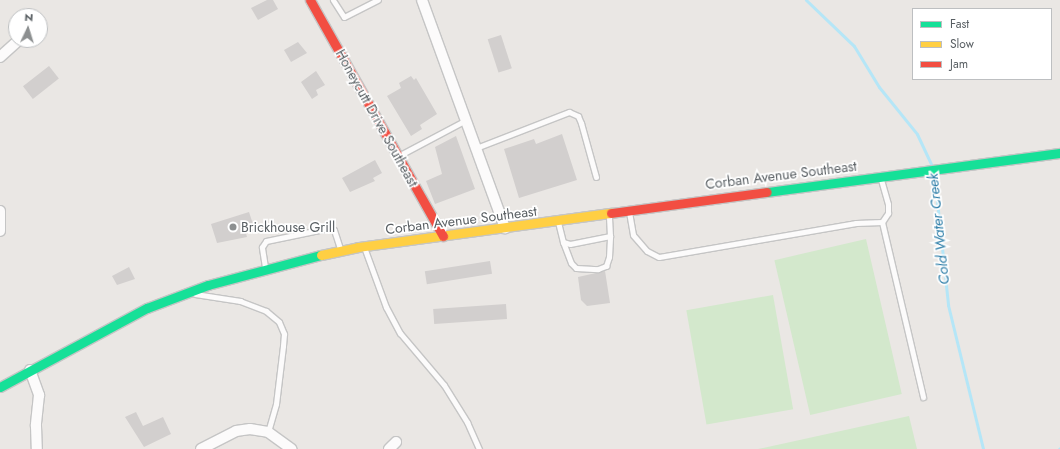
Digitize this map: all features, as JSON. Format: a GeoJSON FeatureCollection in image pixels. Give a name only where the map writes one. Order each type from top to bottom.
{"type":"FeatureCollection","features":[{"type":"Feature","properties":{"kind":"main road","name":"Honeycutt Drive Southeast"},"geometry":{"type":"LineString","coordinates":[[310,0],[399,155],[443,236]]}},
{"type":"Feature","properties":{"kind":"main road","name":"Corban Avenue Southeast"},"geometry":{"type":"LineString","coordinates":[[0,387],[109,326],[188,292],[266,268],[341,251],[364,246],[558,221],[628,209],[1060,153]]}},
{"type":"Feature","properties":{"kind":"street"},"geometry":{"type":"LineString","coordinates":[[422,0],[505,228]]}},
{"type":"Feature","properties":{"kind":"street"},"geometry":{"type":"LineString","coordinates":[[0,57],[10,48]]}},
{"type":"Feature","properties":{"kind":"street"},"geometry":{"type":"LineString","coordinates":[[0,211],[0,231]]}},
{"type":"Feature","properties":{"kind":"street"},"geometry":{"type":"LineString","coordinates":[[30,370],[39,395],[36,426],[37,449]]}},
{"type":"Feature","properties":{"kind":"street"},"geometry":{"type":"LineString","coordinates":[[201,449],[236,431],[268,432],[291,449]]}},
{"type":"Feature","properties":{"kind":"lane"},"geometry":{"type":"LineString","coordinates":[[333,0],[344,17],[378,0]]}},
{"type":"Feature","properties":{"kind":"lane"},"geometry":{"type":"LineString","coordinates":[[476,148],[569,112],[578,116],[581,123],[596,177]]}},
{"type":"Feature","properties":{"kind":"lane"},"geometry":{"type":"LineString","coordinates":[[399,155],[466,120]]}},
{"type":"Feature","properties":{"kind":"lane"},"geometry":{"type":"LineString","coordinates":[[880,176],[888,204],[888,213],[882,222],[924,397]]}},
{"type":"Feature","properties":{"kind":"lane"},"geometry":{"type":"LineString","coordinates":[[628,209],[633,235],[647,251],[659,257],[856,222],[882,222]]}},
{"type":"Feature","properties":{"kind":"lane"},"geometry":{"type":"LineString","coordinates":[[558,221],[563,242],[571,263],[576,268],[598,269],[606,266],[609,257],[609,213]]}},
{"type":"Feature","properties":{"kind":"lane"},"geometry":{"type":"LineString","coordinates":[[266,268],[262,247],[266,241],[329,228],[334,230],[341,251]]}},
{"type":"Feature","properties":{"kind":"lane"},"geometry":{"type":"LineString","coordinates":[[563,242],[570,244],[610,236]]}},
{"type":"Feature","properties":{"kind":"lane"},"geometry":{"type":"LineString","coordinates":[[364,246],[386,307],[400,332],[444,385],[468,422],[479,449]]}},
{"type":"Feature","properties":{"kind":"lane"},"geometry":{"type":"LineString","coordinates":[[188,292],[240,301],[266,311],[279,322],[284,334],[283,346],[276,404],[268,432]]}},
{"type":"Feature","properties":{"kind":"green space"},"geometry":{"type":"Polygon","coordinates":[[[866,239],[902,394],[810,415],[774,260],[866,239]]]}},
{"type":"Feature","properties":{"kind":"green space"},"geometry":{"type":"Polygon","coordinates":[[[773,295],[793,409],[706,425],[686,310],[773,295]]]}},
{"type":"Feature","properties":{"kind":"green space"},"geometry":{"type":"Polygon","coordinates":[[[909,416],[917,449],[758,449],[909,416]]]}},
{"type":"Feature","properties":{"kind":"building"},"geometry":{"type":"Polygon","coordinates":[[[267,0],[273,0],[278,9],[258,20],[251,8],[267,0]]]}},
{"type":"Feature","properties":{"kind":"building"},"geometry":{"type":"Polygon","coordinates":[[[501,35],[512,68],[499,73],[488,39],[501,35]]]}},
{"type":"Feature","properties":{"kind":"building"},"geometry":{"type":"Polygon","coordinates":[[[298,42],[307,53],[291,62],[284,50],[298,42]]]}},
{"type":"Feature","properties":{"kind":"building"},"geometry":{"type":"Polygon","coordinates":[[[49,66],[59,79],[33,99],[23,86],[49,66]]]}},
{"type":"Feature","properties":{"kind":"building"},"geometry":{"type":"Polygon","coordinates":[[[316,71],[325,85],[316,90],[318,95],[312,99],[301,82],[316,71]]]}},
{"type":"Feature","properties":{"kind":"building"},"geometry":{"type":"Polygon","coordinates":[[[411,76],[414,80],[416,78],[437,114],[420,125],[422,129],[411,136],[387,96],[401,88],[399,83],[411,76]]]}},
{"type":"Feature","properties":{"kind":"building"},"geometry":{"type":"Polygon","coordinates":[[[562,134],[577,180],[519,198],[504,149],[534,139],[536,144],[562,134]]]}},
{"type":"Feature","properties":{"kind":"building"},"geometry":{"type":"Polygon","coordinates":[[[456,136],[475,189],[435,204],[426,181],[442,174],[435,147],[456,136]]]}},
{"type":"Feature","properties":{"kind":"building"},"geometry":{"type":"Polygon","coordinates":[[[375,160],[382,173],[373,178],[375,181],[350,192],[342,178],[375,160]]]}},
{"type":"Feature","properties":{"kind":"building","name":"Brickhouse Grill"},"geometry":{"type":"Polygon","coordinates":[[[249,212],[255,230],[246,233],[247,237],[217,243],[211,224],[249,212]]]}},
{"type":"Feature","properties":{"kind":"building"},"geometry":{"type":"Polygon","coordinates":[[[490,261],[492,274],[427,284],[425,271],[490,261]]]}},
{"type":"Feature","properties":{"kind":"building"},"geometry":{"type":"Polygon","coordinates":[[[129,267],[135,279],[117,285],[112,276],[129,267]]]}},
{"type":"Feature","properties":{"kind":"building"},"geometry":{"type":"Polygon","coordinates":[[[605,271],[610,303],[587,306],[581,300],[578,277],[605,271]]]}},
{"type":"Feature","properties":{"kind":"building"},"geometry":{"type":"Polygon","coordinates":[[[506,304],[507,319],[434,324],[433,309],[506,304]]]}},
{"type":"Feature","properties":{"kind":"building"},"geometry":{"type":"Polygon","coordinates":[[[136,412],[143,426],[163,417],[171,434],[144,447],[125,417],[136,412]]]}},
{"type":"Feature","properties":{"kind":"waterway","name":"Cold Water Creek"},"geometry":{"type":"LineString","coordinates":[[806,0],[854,46],[879,87],[917,134],[932,166]]}},
{"type":"Feature","properties":{"kind":"waterway","name":"Cold Water Creek"},"geometry":{"type":"LineString","coordinates":[[934,173],[948,305],[983,449]]}},
{"type":"Feature","properties":{"kind":"traffic: fast"},"geometry":{"type":"LineString","coordinates":[[767,192],[1060,153]]}},
{"type":"Feature","properties":{"kind":"traffic: fast"},"geometry":{"type":"LineString","coordinates":[[0,387],[147,308],[208,285],[321,255]]}},
{"type":"Feature","properties":{"kind":"traffic: slow"},"geometry":{"type":"LineString","coordinates":[[321,255],[358,247],[611,213]]}},
{"type":"Feature","properties":{"kind":"traffic: jam"},"geometry":{"type":"LineString","coordinates":[[310,0],[443,236]]}},
{"type":"Feature","properties":{"kind":"traffic: jam"},"geometry":{"type":"LineString","coordinates":[[611,213],[767,192]]}},
{"type":"Feature","properties":{"kind":"place","name":"Brickhouse Grill"},"geometry":{"type":"Point","coordinates":[233,227]}}]}
